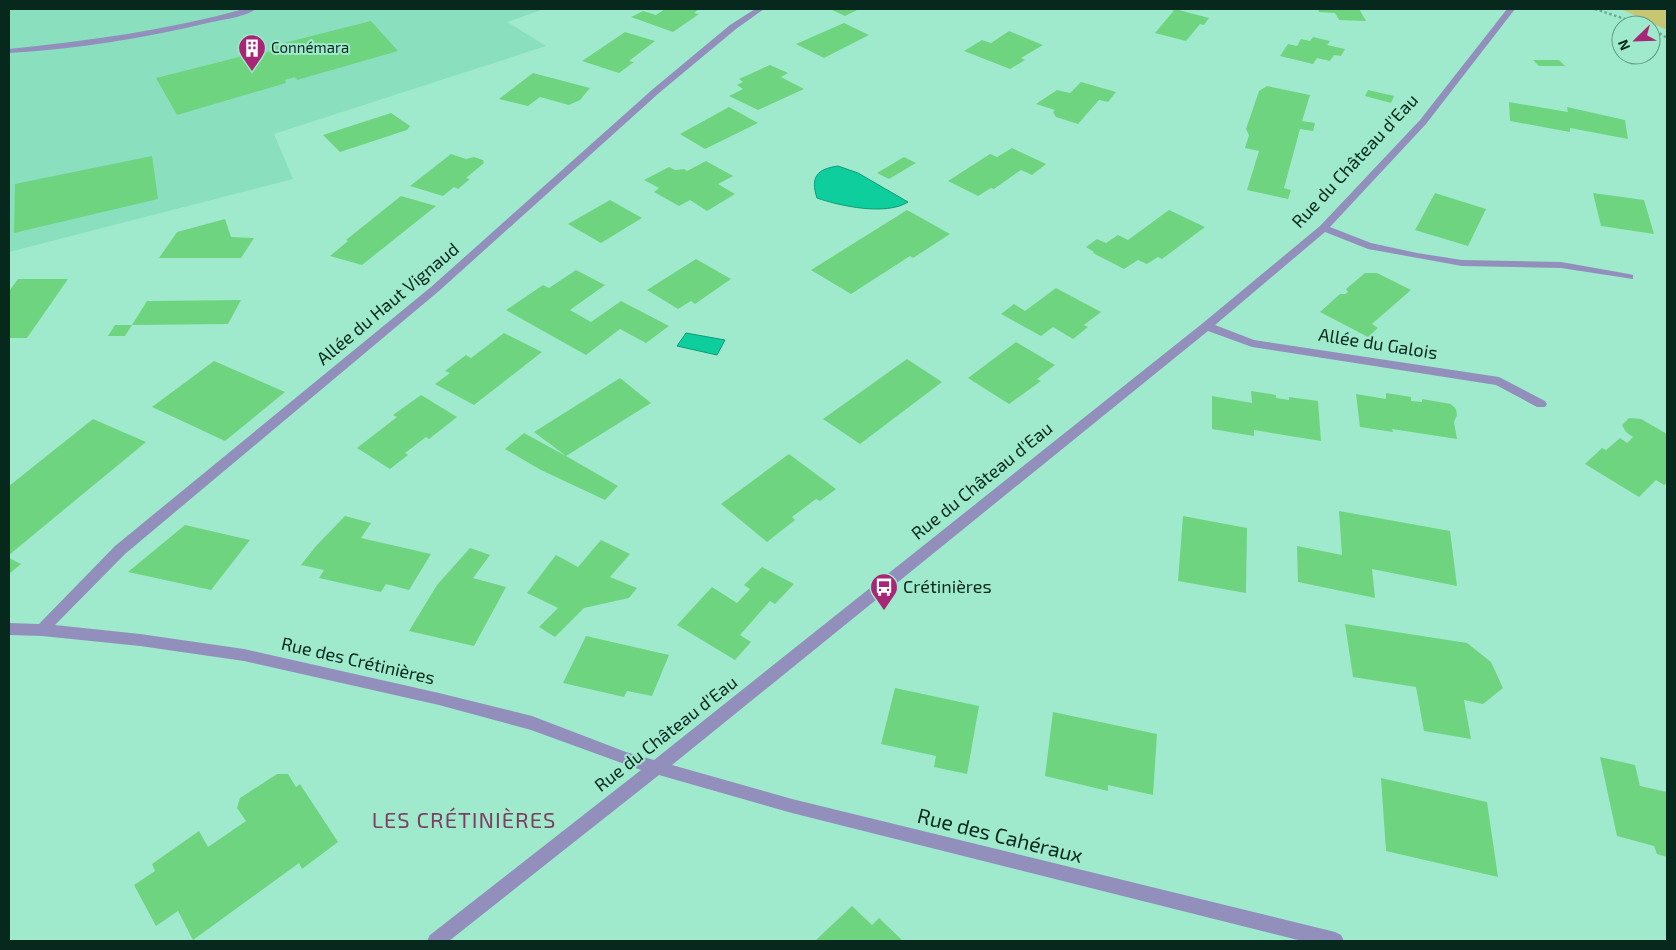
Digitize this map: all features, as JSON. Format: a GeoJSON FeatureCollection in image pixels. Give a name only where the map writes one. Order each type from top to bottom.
{"type":"FeatureCollection","features":[{"type":"Feature","properties":{"kind":"street"},"geometry":{"type":"LineString","coordinates":[[9,51],[92,44],[143,36],[218,20],[252,9]]}},
{"type":"Feature","properties":{"kind":"street","name":"Allée du Haut Vignaud"},"geometry":{"type":"LineString","coordinates":[[42,630],[120,550],[435,289],[656,91],[733,27],[760,9]]}},
{"type":"Feature","properties":{"kind":"street","name":"Rue du Château d'Eau"},"geometry":{"type":"LineString","coordinates":[[436,941],[657,768],[1207,326],[1324,228],[1423,122],[1511,9]]}},
{"type":"Feature","properties":{"kind":"street"},"geometry":{"type":"LineString","coordinates":[[1324,228],[1368,246],[1417,256],[1462,263],[1561,265],[1629,277]]}},
{"type":"Feature","properties":{"kind":"street","name":"Allée du Galois"},"geometry":{"type":"LineString","coordinates":[[1207,326],[1252,343],[1499,381],[1541,404]]}},
{"type":"Feature","properties":{"kind":"street","name":"Rue des Crétinières"},"geometry":{"type":"LineString","coordinates":[[9,629],[42,630],[244,655],[421,694],[532,723],[626,759],[657,768]]}},
{"type":"Feature","properties":{"kind":"street","name":"Rue des Cahéraux"},"geometry":{"type":"LineString","coordinates":[[657,768],[792,806],[1335,941]]}},
{"type":"Feature","properties":{"kind":"path"},"geometry":{"type":"LineString","coordinates":[[1595,9],[1613,15]]}},
{"type":"Feature","properties":{"kind":"shaded area"},"geometry":{"type":"Polygon","coordinates":[[[9,9],[544,9],[507,22],[546,46],[274,134],[293,179],[9,252],[9,9]]]}},
{"type":"Feature","properties":{"kind":"shaded area"},"geometry":{"type":"Polygon","coordinates":[[[1621,9],[1667,9],[1667,30],[1661,27],[1661,15],[1634,15],[1621,9]]]}},
{"type":"Feature","properties":{"kind":"shaded area"},"geometry":{"type":"Polygon","coordinates":[[[838,166],[858,173],[908,202],[899,206],[876,209],[838,204],[817,198],[814,185],[817,175],[825,169],[838,166]]]}},
{"type":"Feature","properties":{"kind":"shaded area"},"geometry":{"type":"Polygon","coordinates":[[[686,333],[725,340],[717,355],[677,346],[686,333]]]}},
{"type":"Feature","properties":{"kind":"building"},"geometry":{"type":"Polygon","coordinates":[[[665,9],[699,9],[694,13],[699,14],[673,32],[631,17],[643,11],[656,15],[665,9]]]}},
{"type":"Feature","properties":{"kind":"building"},"geometry":{"type":"Polygon","coordinates":[[[830,9],[859,9],[845,16],[830,9]]]}},
{"type":"Feature","properties":{"kind":"building"},"geometry":{"type":"Polygon","coordinates":[[[1175,9],[1209,18],[1204,25],[1200,24],[1186,41],[1155,33],[1175,9]]]}},
{"type":"Feature","properties":{"kind":"building"},"geometry":{"type":"Polygon","coordinates":[[[1318,9],[1359,9],[1366,21],[1339,20],[1335,13],[1319,12],[1318,9]]]}},
{"type":"Feature","properties":{"kind":"building","name":"Connémara"},"geometry":{"type":"Polygon","coordinates":[[[371,21],[398,51],[297,80],[295,77],[285,80],[286,83],[177,115],[156,78],[263,51],[264,53],[275,50],[272,46],[371,21]]]}},
{"type":"Feature","properties":{"kind":"building"},"geometry":{"type":"Polygon","coordinates":[[[844,23],[869,35],[824,58],[796,44],[844,23]]]}},
{"type":"Feature","properties":{"kind":"building"},"geometry":{"type":"Polygon","coordinates":[[[1009,31],[1043,45],[1021,58],[1025,60],[1010,69],[964,51],[982,40],[991,43],[1009,31]]]}},
{"type":"Feature","properties":{"kind":"building"},"geometry":{"type":"Polygon","coordinates":[[[625,32],[655,41],[629,61],[634,62],[619,73],[582,61],[625,32]]]}},
{"type":"Feature","properties":{"kind":"building"},"geometry":{"type":"Polygon","coordinates":[[[1313,37],[1330,41],[1327,45],[1345,49],[1341,56],[1334,55],[1330,61],[1317,58],[1313,64],[1280,56],[1288,44],[1297,46],[1301,39],[1310,41],[1313,37]]]}},
{"type":"Feature","properties":{"kind":"building"},"geometry":{"type":"Polygon","coordinates":[[[1533,60],[1559,60],[1565,66],[1539,66],[1533,60]]]}},
{"type":"Feature","properties":{"kind":"building"},"geometry":{"type":"Polygon","coordinates":[[[770,65],[788,73],[781,77],[804,89],[758,110],[729,96],[743,89],[737,85],[743,82],[739,79],[770,65]]]}},
{"type":"Feature","properties":{"kind":"building"},"geometry":{"type":"Polygon","coordinates":[[[533,73],[590,88],[580,100],[569,105],[540,97],[528,106],[499,99],[533,73]]]}},
{"type":"Feature","properties":{"kind":"building"},"geometry":{"type":"Polygon","coordinates":[[[1081,82],[1116,92],[1108,102],[1099,100],[1078,124],[1056,117],[1053,112],[1055,110],[1036,104],[1057,90],[1070,93],[1081,82]]]}},
{"type":"Feature","properties":{"kind":"building"},"geometry":{"type":"Polygon","coordinates":[[[1267,86],[1310,95],[1302,121],[1315,123],[1313,131],[1300,129],[1284,188],[1291,190],[1288,199],[1247,190],[1259,151],[1245,148],[1249,135],[1246,129],[1259,91],[1267,86]]]}},
{"type":"Feature","properties":{"kind":"building"},"geometry":{"type":"Polygon","coordinates":[[[1368,90],[1394,96],[1391,103],[1365,96],[1368,90]]]}},
{"type":"Feature","properties":{"kind":"building"},"geometry":{"type":"Polygon","coordinates":[[[1509,102],[1568,112],[1567,107],[1625,120],[1628,139],[1570,128],[1570,132],[1510,121],[1509,102]]]}},
{"type":"Feature","properties":{"kind":"building"},"geometry":{"type":"Polygon","coordinates":[[[729,107],[758,123],[705,149],[680,134],[729,107]]]}},
{"type":"Feature","properties":{"kind":"building"},"geometry":{"type":"Polygon","coordinates":[[[391,113],[410,126],[407,130],[340,152],[323,135],[391,113]]]}},
{"type":"Feature","properties":{"kind":"building"},"geometry":{"type":"Polygon","coordinates":[[[1012,148],[1046,164],[1032,175],[1021,170],[994,189],[991,188],[978,196],[948,181],[990,154],[997,157],[1012,148]]]}},
{"type":"Feature","properties":{"kind":"building"},"geometry":{"type":"Polygon","coordinates":[[[451,154],[466,159],[474,157],[483,160],[484,163],[466,178],[470,179],[458,189],[454,187],[443,196],[410,186],[451,154]]]}},
{"type":"Feature","properties":{"kind":"building"},"geometry":{"type":"Polygon","coordinates":[[[152,156],[158,199],[14,233],[15,184],[152,156]]]}},
{"type":"Feature","properties":{"kind":"building"},"geometry":{"type":"Polygon","coordinates":[[[904,157],[916,163],[889,179],[877,173],[904,157]]]}},
{"type":"Feature","properties":{"kind":"building"},"geometry":{"type":"Polygon","coordinates":[[[706,161],[733,176],[718,184],[735,194],[707,211],[690,200],[679,206],[654,192],[659,188],[644,180],[669,167],[675,170],[684,169],[687,171],[706,161]]]}},
{"type":"Feature","properties":{"kind":"building"},"geometry":{"type":"Polygon","coordinates":[[[1435,193],[1486,209],[1468,246],[1415,230],[1435,193]]]}},
{"type":"Feature","properties":{"kind":"building"},"geometry":{"type":"Polygon","coordinates":[[[1593,193],[1644,200],[1654,234],[1601,226],[1593,193]]]}},
{"type":"Feature","properties":{"kind":"building"},"geometry":{"type":"Polygon","coordinates":[[[401,196],[436,206],[362,265],[330,256],[348,241],[346,240],[401,196]]]}},
{"type":"Feature","properties":{"kind":"building"},"geometry":{"type":"Polygon","coordinates":[[[610,200],[642,218],[601,243],[568,224],[610,200]]]}},
{"type":"Feature","properties":{"kind":"building"},"geometry":{"type":"Polygon","coordinates":[[[907,210],[950,234],[913,258],[910,256],[851,294],[811,270],[907,210]]]}},
{"type":"Feature","properties":{"kind":"building"},"geometry":{"type":"Polygon","coordinates":[[[1169,210],[1205,227],[1162,259],[1158,257],[1147,264],[1138,260],[1124,269],[1093,253],[1086,247],[1097,239],[1106,243],[1118,235],[1128,240],[1169,210]]]}},
{"type":"Feature","properties":{"kind":"building"},"geometry":{"type":"Polygon","coordinates":[[[225,219],[231,237],[254,238],[241,258],[159,258],[177,232],[225,219]]]}},
{"type":"Feature","properties":{"kind":"building"},"geometry":{"type":"Polygon","coordinates":[[[696,259],[731,279],[695,304],[691,301],[678,309],[647,290],[696,259]]]}},
{"type":"Feature","properties":{"kind":"building"},"geometry":{"type":"Polygon","coordinates":[[[576,270],[605,285],[570,310],[591,322],[621,301],[669,326],[646,343],[620,329],[586,355],[506,310],[543,285],[549,288],[576,270]]]}},
{"type":"Feature","properties":{"kind":"building"},"geometry":{"type":"Polygon","coordinates":[[[1365,273],[1377,273],[1411,290],[1372,324],[1378,328],[1368,337],[1320,312],[1340,294],[1348,292],[1346,289],[1365,273]]]}},
{"type":"Feature","properties":{"kind":"building"},"geometry":{"type":"Polygon","coordinates":[[[18,279],[68,279],[27,338],[9,338],[9,291],[18,279]]]}},
{"type":"Feature","properties":{"kind":"building"},"geometry":{"type":"Polygon","coordinates":[[[1056,288],[1101,312],[1084,325],[1088,327],[1073,339],[1053,327],[1041,336],[1001,314],[1014,304],[1025,311],[1056,288]]]}},
{"type":"Feature","properties":{"kind":"building"},"geometry":{"type":"Polygon","coordinates":[[[241,300],[228,324],[132,325],[147,301],[241,300]]]}},
{"type":"Feature","properties":{"kind":"building"},"geometry":{"type":"Polygon","coordinates":[[[115,325],[132,325],[125,336],[108,336],[115,325]]]}},
{"type":"Feature","properties":{"kind":"building"},"geometry":{"type":"Polygon","coordinates":[[[504,333],[542,352],[474,405],[435,384],[450,373],[445,371],[466,355],[471,358],[504,333]]]}},
{"type":"Feature","properties":{"kind":"building"},"geometry":{"type":"Polygon","coordinates":[[[1016,342],[1055,365],[1037,379],[1041,381],[1009,404],[968,378],[1016,342]]]}},
{"type":"Feature","properties":{"kind":"building"},"geometry":{"type":"Polygon","coordinates":[[[907,359],[942,382],[860,444],[823,419],[907,359]]]}},
{"type":"Feature","properties":{"kind":"building"},"geometry":{"type":"Polygon","coordinates":[[[214,361],[285,392],[225,441],[152,407],[214,361]]]}},
{"type":"Feature","properties":{"kind":"building"},"geometry":{"type":"Polygon","coordinates":[[[620,378],[651,403],[566,456],[534,432],[620,378]]]}},
{"type":"Feature","properties":{"kind":"building"},"geometry":{"type":"Polygon","coordinates":[[[1251,391],[1276,395],[1276,398],[1289,400],[1289,397],[1318,401],[1321,441],[1254,430],[1254,436],[1212,429],[1212,396],[1252,403],[1251,391]]]}},
{"type":"Feature","properties":{"kind":"building"},"geometry":{"type":"Polygon","coordinates":[[[1386,393],[1411,397],[1411,401],[1422,402],[1422,399],[1451,404],[1456,409],[1457,415],[1454,422],[1457,439],[1392,429],[1393,432],[1360,427],[1356,394],[1386,399],[1386,393]]]}},
{"type":"Feature","properties":{"kind":"building"},"geometry":{"type":"Polygon","coordinates":[[[421,395],[457,417],[429,439],[426,437],[405,453],[408,455],[390,469],[357,448],[397,417],[393,415],[421,395]]]}},
{"type":"Feature","properties":{"kind":"building"},"geometry":{"type":"Polygon","coordinates":[[[1629,418],[1641,419],[1667,434],[1667,483],[1664,485],[1656,480],[1639,497],[1585,464],[1602,448],[1606,450],[1620,438],[1627,443],[1633,437],[1626,432],[1622,425],[1629,418]]]}},
{"type":"Feature","properties":{"kind":"building"},"geometry":{"type":"Polygon","coordinates":[[[93,419],[146,442],[9,555],[9,486],[93,419]]]}},
{"type":"Feature","properties":{"kind":"building"},"geometry":{"type":"Polygon","coordinates":[[[524,433],[618,486],[605,500],[541,470],[505,449],[524,433]]]}},
{"type":"Feature","properties":{"kind":"building"},"geometry":{"type":"Polygon","coordinates":[[[789,454],[836,489],[820,501],[816,499],[792,517],[795,520],[767,542],[721,504],[789,454]]]}},
{"type":"Feature","properties":{"kind":"building"},"geometry":{"type":"Polygon","coordinates":[[[1339,511],[1450,531],[1457,586],[1372,569],[1375,598],[1298,582],[1297,546],[1342,555],[1339,511]]]}},
{"type":"Feature","properties":{"kind":"building"},"geometry":{"type":"Polygon","coordinates":[[[345,516],[371,523],[361,538],[431,554],[409,590],[386,584],[381,592],[319,578],[324,570],[301,565],[316,546],[345,516]]]}},
{"type":"Feature","properties":{"kind":"building"},"geometry":{"type":"Polygon","coordinates":[[[1183,516],[1247,528],[1246,593],[1178,581],[1183,516]]]}},
{"type":"Feature","properties":{"kind":"building"},"geometry":{"type":"Polygon","coordinates":[[[185,525],[250,540],[211,590],[128,572],[185,525]]]}},
{"type":"Feature","properties":{"kind":"building"},"geometry":{"type":"Polygon","coordinates":[[[601,540],[630,554],[610,577],[637,588],[629,598],[584,608],[555,637],[539,627],[558,608],[527,593],[556,555],[578,567],[601,540]]]}},
{"type":"Feature","properties":{"kind":"building"},"geometry":{"type":"Polygon","coordinates":[[[470,548],[490,555],[473,578],[506,587],[474,646],[409,631],[437,585],[470,548]]]}},
{"type":"Feature","properties":{"kind":"building"},"geometry":{"type":"Polygon","coordinates":[[[9,558],[21,564],[9,574],[9,558]]]}},
{"type":"Feature","properties":{"kind":"building"},"geometry":{"type":"Polygon","coordinates":[[[762,567],[794,584],[775,604],[770,601],[740,635],[751,642],[735,660],[677,625],[712,587],[737,603],[750,589],[744,585],[762,567]]]}},
{"type":"Feature","properties":{"kind":"building"},"geometry":{"type":"Polygon","coordinates":[[[1345,624],[1467,643],[1491,662],[1503,688],[1483,704],[1464,700],[1471,739],[1424,731],[1416,687],[1353,677],[1345,624]]]}},
{"type":"Feature","properties":{"kind":"building"},"geometry":{"type":"Polygon","coordinates":[[[586,636],[669,655],[652,696],[627,691],[624,697],[563,683],[586,636]]]}},
{"type":"Feature","properties":{"kind":"building"},"geometry":{"type":"Polygon","coordinates":[[[895,688],[979,706],[967,774],[934,767],[936,756],[881,744],[895,688]]]}},
{"type":"Feature","properties":{"kind":"building"},"geometry":{"type":"Polygon","coordinates":[[[1053,712],[1157,734],[1153,795],[1108,785],[1108,791],[1045,776],[1053,712]]]}},
{"type":"Feature","properties":{"kind":"building"},"geometry":{"type":"Polygon","coordinates":[[[1600,757],[1635,765],[1640,786],[1667,792],[1667,857],[1657,854],[1654,846],[1617,836],[1600,757]]]}},
{"type":"Feature","properties":{"kind":"building"},"geometry":{"type":"Polygon","coordinates":[[[277,774],[288,774],[296,787],[300,784],[338,842],[302,869],[299,863],[193,940],[178,911],[156,926],[134,885],[155,871],[152,864],[199,831],[208,847],[246,821],[237,808],[240,798],[277,774]]]}},
{"type":"Feature","properties":{"kind":"building"},"geometry":{"type":"Polygon","coordinates":[[[1381,778],[1487,802],[1498,877],[1386,851],[1381,778]]]}},
{"type":"Feature","properties":{"kind":"building"},"geometry":{"type":"Polygon","coordinates":[[[852,906],[872,925],[879,918],[903,941],[815,941],[852,906]]]}},
{"type":"Feature","properties":{"kind":"place","name":"Connémara"},"geometry":{"type":"Point","coordinates":[252,72]}},
{"type":"Feature","properties":{"kind":"place","name":"Crétinières"},"geometry":{"type":"Point","coordinates":[884,611]}},
{"type":"Feature","properties":{"kind":"district","name":"LES CRÉTINIÈRES"},"geometry":{"type":"Point","coordinates":[464,820]}}]}
